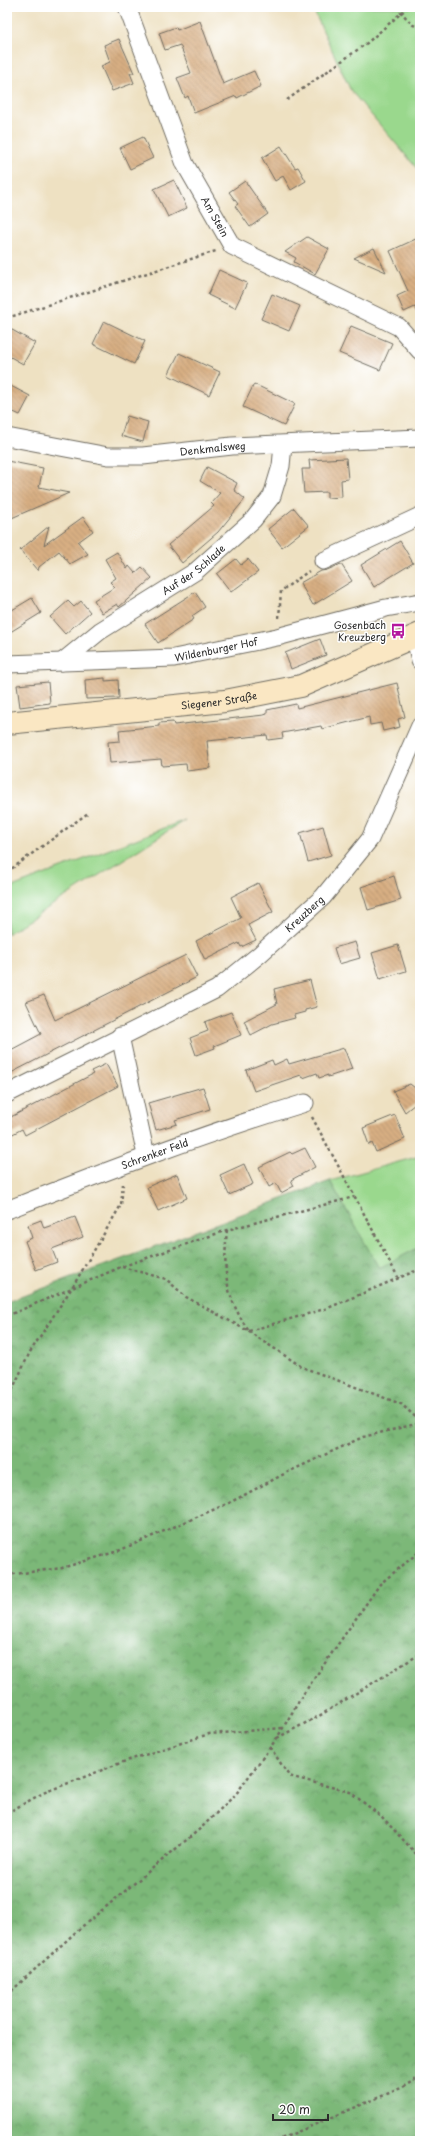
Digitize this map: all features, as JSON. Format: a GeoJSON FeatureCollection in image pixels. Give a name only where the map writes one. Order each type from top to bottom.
{"type":"FeatureCollection","features":[{"type":"Feature","properties":{"kind":"main road","name":"Siegener Straße"},"geometry":{"type":"LineString","coordinates":[[7,723],[225,701],[301,686],[417,635]]}},
{"type":"Feature","properties":{"kind":"street","name":"Am Stein"},"geometry":{"type":"LineString","coordinates":[[128,7],[158,94],[185,164],[232,246],[399,327],[420,351]]}},
{"type":"Feature","properties":{"kind":"street","name":"Denkmalsweg"},"geometry":{"type":"LineString","coordinates":[[7,437],[108,456],[142,456],[232,446],[420,438]]}},
{"type":"Feature","properties":{"kind":"street","name":"Auf der Schlade"},"geometry":{"type":"LineString","coordinates":[[62,662],[100,631],[196,571],[253,520],[272,496],[280,466],[283,445]]}},
{"type":"Feature","properties":{"kind":"street"},"geometry":{"type":"LineString","coordinates":[[323,561],[420,516]]}},
{"type":"Feature","properties":{"kind":"street","name":"Wildenburger Hof"},"geometry":{"type":"LineString","coordinates":[[7,664],[174,658],[277,636],[386,608],[420,602]]}},
{"type":"Feature","properties":{"kind":"street"},"geometry":{"type":"LineString","coordinates":[[417,635],[420,662]]}},
{"type":"Feature","properties":{"kind":"street","name":"Kreuzberg"},"geometry":{"type":"LineString","coordinates":[[7,1094],[216,989],[260,954],[323,897],[370,839],[420,726]]}},
{"type":"Feature","properties":{"kind":"street"},"geometry":{"type":"LineString","coordinates":[[120,1036],[146,1155]]}},
{"type":"Feature","properties":{"kind":"street","name":"Schrenker Feld"},"geometry":{"type":"LineString","coordinates":[[7,1210],[146,1155],[227,1127],[308,1110]]}},
{"type":"Feature","properties":{"kind":"path"},"geometry":{"type":"LineString","coordinates":[[396,7],[400,13],[413,25],[420,27]]}},
{"type":"Feature","properties":{"kind":"path"},"geometry":{"type":"LineString","coordinates":[[287,100],[367,43],[408,7]]}},
{"type":"Feature","properties":{"kind":"path"},"geometry":{"type":"LineString","coordinates":[[7,318],[232,246]]}},
{"type":"Feature","properties":{"kind":"path"},"geometry":{"type":"LineString","coordinates":[[277,636],[281,591],[323,561]]}},
{"type":"Feature","properties":{"kind":"path"},"geometry":{"type":"LineString","coordinates":[[7,872],[88,813]]}},
{"type":"Feature","properties":{"kind":"path"},"geometry":{"type":"LineString","coordinates":[[308,1110],[399,1279]]}},
{"type":"Feature","properties":{"kind":"path"},"geometry":{"type":"LineString","coordinates":[[7,1401],[30,1352],[74,1286],[121,1205],[126,1163]]}},
{"type":"Feature","properties":{"kind":"path"},"geometry":{"type":"LineString","coordinates":[[7,1316],[121,1267],[227,1230],[354,1196]]}},
{"type":"Feature","properties":{"kind":"path"},"geometry":{"type":"LineString","coordinates":[[227,1230],[224,1270],[235,1310],[248,1331]]}},
{"type":"Feature","properties":{"kind":"path"},"geometry":{"type":"LineString","coordinates":[[121,1267],[166,1279],[186,1297],[248,1331],[302,1367],[401,1404],[420,1422]]}},
{"type":"Feature","properties":{"kind":"path"},"geometry":{"type":"LineString","coordinates":[[248,1331],[328,1308],[420,1269]]}},
{"type":"Feature","properties":{"kind":"path"},"geometry":{"type":"LineString","coordinates":[[7,1575],[62,1568],[118,1551],[229,1503],[284,1474],[363,1437],[420,1422]]}},
{"type":"Feature","properties":{"kind":"path"},"geometry":{"type":"LineString","coordinates":[[7,1995],[78,1930],[201,1828],[236,1794],[277,1738],[282,1728],[380,1584],[420,1550]]}},
{"type":"Feature","properties":{"kind":"path"},"geometry":{"type":"LineString","coordinates":[[277,1738],[319,1716],[420,1654]]}},
{"type":"Feature","properties":{"kind":"path"},"geometry":{"type":"LineString","coordinates":[[7,1813],[43,1793],[123,1762],[209,1734],[282,1728]]}},
{"type":"Feature","properties":{"kind":"path"},"geometry":{"type":"LineString","coordinates":[[270,1747],[289,1776],[350,1792],[382,1817],[420,1858]]}},
{"type":"Feature","properties":{"kind":"path"},"geometry":{"type":"LineString","coordinates":[[276,2141],[401,2088],[420,2077]]}},
{"type":"Feature","properties":{"kind":"green space"},"geometry":{"type":"Polygon","coordinates":[[[312,7],[420,7],[420,172],[351,91],[312,7]]]}},
{"type":"Feature","properties":{"kind":"green space"},"geometry":{"type":"Polygon","coordinates":[[[185,820],[7,934],[7,889],[185,820]]]}},
{"type":"Feature","properties":{"kind":"green space"},"geometry":{"type":"Polygon","coordinates":[[[420,1156],[420,1247],[379,1269],[330,1181],[420,1156]]]}},
{"type":"Feature","properties":{"kind":"green space"},"geometry":{"type":"Polygon","coordinates":[[[330,1181],[379,1268],[420,1247],[420,2141],[7,2141],[7,1302],[330,1181]]]}},
{"type":"Feature","properties":{"kind":"building"},"geometry":{"type":"Polygon","coordinates":[[[200,21],[223,84],[254,71],[261,86],[237,98],[236,96],[194,113],[188,96],[185,98],[177,78],[191,73],[180,45],[165,50],[159,33],[176,27],[177,30],[200,21]]]}},
{"type":"Feature","properties":{"kind":"building"},"geometry":{"type":"Polygon","coordinates":[[[119,39],[134,73],[130,73],[134,83],[112,91],[101,66],[110,62],[104,45],[119,39]]]}},
{"type":"Feature","properties":{"kind":"building"},"geometry":{"type":"Polygon","coordinates":[[[143,137],[153,158],[130,169],[120,148],[143,137]]]}},
{"type":"Feature","properties":{"kind":"building"},"geometry":{"type":"Polygon","coordinates":[[[281,146],[295,168],[298,167],[306,181],[291,190],[283,176],[275,181],[262,158],[281,146]]]}},
{"type":"Feature","properties":{"kind":"building"},"geometry":{"type":"Polygon","coordinates":[[[174,180],[187,208],[168,217],[154,189],[174,180]]]}},
{"type":"Feature","properties":{"kind":"building"},"geometry":{"type":"Polygon","coordinates":[[[245,181],[268,214],[250,227],[235,206],[238,204],[229,192],[245,181]]]}},
{"type":"Feature","properties":{"kind":"building"},"geometry":{"type":"Polygon","coordinates":[[[307,237],[329,249],[315,274],[294,262],[296,258],[285,252],[307,237]]]}},
{"type":"Feature","properties":{"kind":"building"},"geometry":{"type":"Polygon","coordinates":[[[420,237],[420,317],[415,307],[404,312],[397,296],[408,291],[390,251],[420,237]]]}},
{"type":"Feature","properties":{"kind":"building"},"geometry":{"type":"Polygon","coordinates":[[[374,248],[386,272],[354,258],[374,248]]]}},
{"type":"Feature","properties":{"kind":"building"},"geometry":{"type":"Polygon","coordinates":[[[219,270],[247,283],[235,308],[208,295],[219,270]]]}},
{"type":"Feature","properties":{"kind":"building"},"geometry":{"type":"Polygon","coordinates":[[[272,294],[300,306],[289,331],[261,319],[272,294]]]}},
{"type":"Feature","properties":{"kind":"building"},"geometry":{"type":"Polygon","coordinates":[[[104,321],[145,341],[134,364],[93,344],[104,321]]]}},
{"type":"Feature","properties":{"kind":"building"},"geometry":{"type":"Polygon","coordinates":[[[351,326],[392,343],[380,370],[339,353],[351,326]]]}},
{"type":"Feature","properties":{"kind":"building"},"geometry":{"type":"Polygon","coordinates":[[[7,327],[35,343],[23,364],[7,355],[7,327]]]}},
{"type":"Feature","properties":{"kind":"building"},"geometry":{"type":"Polygon","coordinates":[[[179,353],[220,372],[209,395],[168,375],[179,353]]]}},
{"type":"Feature","properties":{"kind":"building"},"geometry":{"type":"Polygon","coordinates":[[[7,384],[30,396],[20,415],[7,409],[7,384]]]}},
{"type":"Feature","properties":{"kind":"building"},"geometry":{"type":"Polygon","coordinates":[[[254,384],[295,404],[284,426],[243,407],[254,384]]]}},
{"type":"Feature","properties":{"kind":"building"},"geometry":{"type":"Polygon","coordinates":[[[127,416],[148,422],[143,442],[121,436],[127,416]]]}},
{"type":"Feature","properties":{"kind":"building"},"geometry":{"type":"Polygon","coordinates":[[[346,458],[348,479],[341,480],[342,497],[327,498],[327,492],[304,493],[302,469],[310,469],[309,460],[346,458]]]}},
{"type":"Feature","properties":{"kind":"building"},"geometry":{"type":"Polygon","coordinates":[[[7,461],[43,468],[39,487],[69,493],[7,520],[7,461]]]}},
{"type":"Feature","properties":{"kind":"building"},"geometry":{"type":"Polygon","coordinates":[[[207,467],[237,483],[234,490],[245,499],[218,532],[182,563],[168,545],[214,506],[211,503],[220,493],[200,481],[207,467]]]}},
{"type":"Feature","properties":{"kind":"building"},"geometry":{"type":"Polygon","coordinates":[[[294,508],[309,526],[282,547],[268,529],[294,508]]]}},
{"type":"Feature","properties":{"kind":"building"},"geometry":{"type":"Polygon","coordinates":[[[83,517],[93,531],[78,542],[88,554],[70,564],[59,551],[39,567],[38,571],[20,550],[49,526],[44,545],[83,517]]]}},
{"type":"Feature","properties":{"kind":"building"},"geometry":{"type":"Polygon","coordinates":[[[400,541],[413,563],[374,587],[361,565],[400,541]]]}},
{"type":"Feature","properties":{"kind":"building"},"geometry":{"type":"Polygon","coordinates":[[[117,552],[127,569],[129,566],[135,573],[142,567],[152,578],[119,607],[117,604],[102,613],[94,600],[115,587],[110,582],[116,578],[105,559],[117,552]]]}},
{"type":"Feature","properties":{"kind":"building"},"geometry":{"type":"Polygon","coordinates":[[[236,559],[241,565],[248,559],[258,572],[231,592],[217,574],[236,559]]]}},
{"type":"Feature","properties":{"kind":"building"},"geometry":{"type":"Polygon","coordinates":[[[341,564],[352,581],[313,605],[300,583],[321,571],[341,564]]]}},
{"type":"Feature","properties":{"kind":"building"},"geometry":{"type":"Polygon","coordinates":[[[195,592],[205,607],[192,616],[194,619],[158,643],[145,624],[195,592]]]}},
{"type":"Feature","properties":{"kind":"building"},"geometry":{"type":"Polygon","coordinates":[[[32,598],[41,613],[7,634],[7,613],[32,598]]]}},
{"type":"Feature","properties":{"kind":"building"},"geometry":{"type":"Polygon","coordinates":[[[68,601],[74,607],[81,601],[90,612],[65,634],[50,617],[68,601]]]}},
{"type":"Feature","properties":{"kind":"building"},"geometry":{"type":"Polygon","coordinates":[[[320,639],[326,655],[291,669],[285,653],[320,639]]]}},
{"type":"Feature","properties":{"kind":"building"},"geometry":{"type":"Polygon","coordinates":[[[105,678],[105,681],[118,680],[119,698],[86,699],[85,680],[105,678]]]}},
{"type":"Feature","properties":{"kind":"building"},"geometry":{"type":"Polygon","coordinates":[[[48,682],[50,703],[20,707],[17,685],[48,682]]]}},
{"type":"Feature","properties":{"kind":"building"},"geometry":{"type":"Polygon","coordinates":[[[397,683],[405,717],[398,719],[400,727],[383,731],[381,723],[370,725],[369,717],[322,729],[321,726],[282,733],[283,738],[268,740],[267,735],[207,741],[210,768],[187,771],[186,764],[162,766],[161,759],[110,763],[108,742],[120,741],[119,730],[159,726],[159,723],[173,722],[174,725],[264,715],[267,714],[267,710],[296,704],[297,708],[397,683]]]}},
{"type":"Feature","properties":{"kind":"building"},"geometry":{"type":"Polygon","coordinates":[[[323,826],[331,855],[308,862],[300,833],[323,826]]]}},
{"type":"Feature","properties":{"kind":"building"},"geometry":{"type":"Polygon","coordinates":[[[394,876],[401,900],[368,910],[361,887],[394,876]]]}},
{"type":"Feature","properties":{"kind":"building"},"geometry":{"type":"Polygon","coordinates":[[[258,883],[273,912],[248,925],[256,940],[241,947],[239,943],[205,960],[196,941],[241,918],[231,897],[258,883]]]}},
{"type":"Feature","properties":{"kind":"building"},"geometry":{"type":"Polygon","coordinates":[[[355,942],[360,958],[339,964],[334,948],[355,942]]]}},
{"type":"Feature","properties":{"kind":"building"},"geometry":{"type":"Polygon","coordinates":[[[398,945],[406,971],[380,979],[372,953],[398,945]]]}},
{"type":"Feature","properties":{"kind":"building"},"geometry":{"type":"Polygon","coordinates":[[[186,955],[197,977],[7,1075],[7,1052],[41,1034],[26,1002],[44,995],[55,1020],[186,955]]]}},
{"type":"Feature","properties":{"kind":"building"},"geometry":{"type":"Polygon","coordinates":[[[310,980],[317,1007],[294,1015],[295,1018],[272,1024],[251,1035],[244,1021],[277,1004],[274,989],[310,980]]]}},
{"type":"Feature","properties":{"kind":"building"},"geometry":{"type":"Polygon","coordinates":[[[231,1012],[241,1035],[214,1046],[215,1048],[196,1055],[190,1038],[208,1031],[205,1022],[231,1012]]]}},
{"type":"Feature","properties":{"kind":"building"},"geometry":{"type":"Polygon","coordinates":[[[344,1048],[352,1069],[328,1077],[328,1075],[319,1078],[317,1073],[303,1078],[301,1075],[254,1091],[246,1070],[272,1060],[274,1065],[287,1059],[289,1064],[344,1048]]]}},
{"type":"Feature","properties":{"kind":"building"},"geometry":{"type":"Polygon","coordinates":[[[106,1064],[118,1086],[25,1135],[22,1129],[7,1137],[7,1119],[93,1074],[91,1071],[106,1064]]]}},
{"type":"Feature","properties":{"kind":"building"},"geometry":{"type":"Polygon","coordinates":[[[410,1084],[420,1092],[420,1100],[405,1112],[393,1091],[410,1084]]]}},
{"type":"Feature","properties":{"kind":"building"},"geometry":{"type":"Polygon","coordinates":[[[203,1087],[210,1109],[175,1120],[177,1124],[156,1130],[148,1103],[203,1087]]]}},
{"type":"Feature","properties":{"kind":"building"},"geometry":{"type":"Polygon","coordinates":[[[395,1115],[405,1139],[376,1152],[372,1143],[369,1145],[363,1128],[395,1115]]]}},
{"type":"Feature","properties":{"kind":"building"},"geometry":{"type":"Polygon","coordinates":[[[305,1148],[315,1167],[291,1180],[294,1186],[281,1193],[276,1183],[269,1187],[259,1167],[290,1152],[292,1154],[305,1148]]]}},
{"type":"Feature","properties":{"kind":"building"},"geometry":{"type":"Polygon","coordinates":[[[244,1164],[253,1184],[229,1195],[220,1175],[244,1164]]]}},
{"type":"Feature","properties":{"kind":"building"},"geometry":{"type":"Polygon","coordinates":[[[177,1174],[187,1198],[158,1211],[147,1187],[177,1174]]]}},
{"type":"Feature","properties":{"kind":"building"},"geometry":{"type":"Polygon","coordinates":[[[75,1217],[83,1237],[52,1249],[57,1262],[36,1270],[25,1241],[32,1238],[28,1225],[41,1220],[44,1228],[75,1217]]]}},
{"type":"Feature","properties":{"kind":"place","name":"Gosenbach Kreuzberg"},"geometry":{"type":"Point","coordinates":[398,631]}}]}
